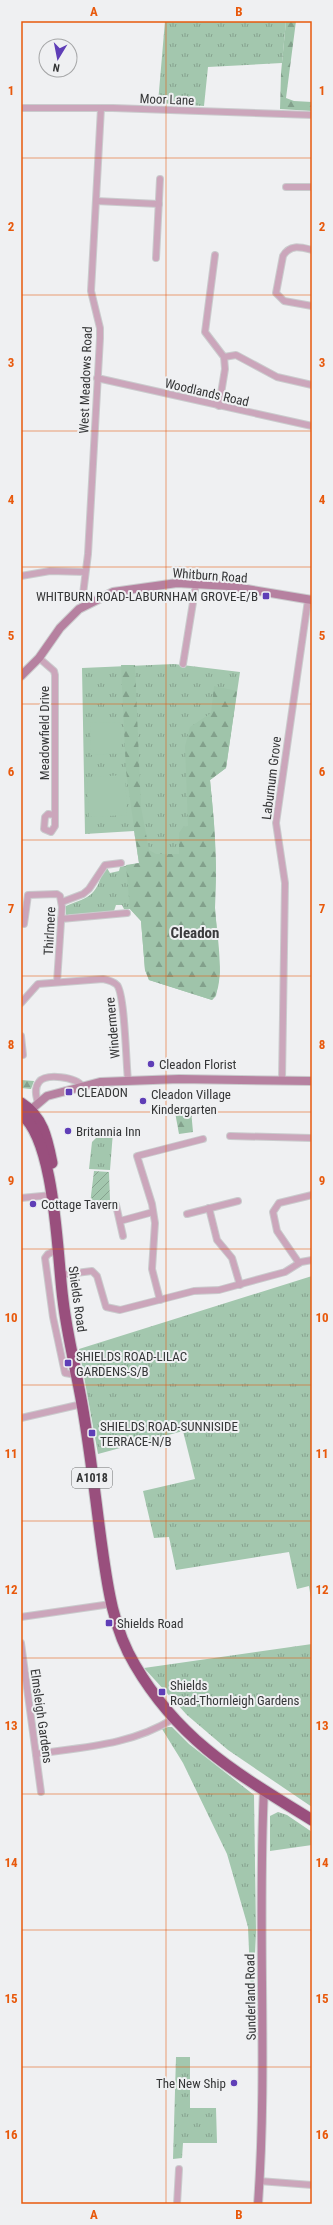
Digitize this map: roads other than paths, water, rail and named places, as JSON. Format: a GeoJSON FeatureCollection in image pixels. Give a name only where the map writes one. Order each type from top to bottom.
{"type":"FeatureCollection","features":[{"type":"Feature","properties":{"kind":"highway","name":"Shields Road"},"geometry":{"type":"LineString","coordinates":[[21,1103],[28,1110],[38,1137],[52,1195],[63,1302],[82,1404],[111,1604],[119,1632],[134,1663],[156,1698],[173,1719],[192,1738],[226,1765],[312,1820]]}},
{"type":"Feature","properties":{"kind":"street","name":"Moor Lane"},"geometry":{"type":"LineString","coordinates":[[21,108],[101,108],[312,115]]}},
{"type":"Feature","properties":{"kind":"street","name":"West Meadows Road"},"geometry":{"type":"LineString","coordinates":[[89,603],[84,600],[85,572],[88,554],[100,328],[91,291],[101,108]]}},
{"type":"Feature","properties":{"kind":"street"},"geometry":{"type":"LineString","coordinates":[[156,258],[160,179]]}},
{"type":"Feature","properties":{"kind":"street"},"geometry":{"type":"LineString","coordinates":[[286,187],[312,187]]}},
{"type":"Feature","properties":{"kind":"street"},"geometry":{"type":"LineString","coordinates":[[96,201],[159,204]]}},
{"type":"Feature","properties":{"kind":"street"},"geometry":{"type":"LineString","coordinates":[[312,250],[291,247],[286,251],[283,256],[276,292],[284,301],[312,306]]}},
{"type":"Feature","properties":{"kind":"street"},"geometry":{"type":"LineString","coordinates":[[215,255],[204,332],[224,357],[225,369],[219,406]]}},
{"type":"Feature","properties":{"kind":"street"},"geometry":{"type":"LineString","coordinates":[[224,357],[236,355],[277,377],[312,385]]}},
{"type":"Feature","properties":{"kind":"street","name":"Woodlands Road"},"geometry":{"type":"LineString","coordinates":[[97,378],[312,426]]}},
{"type":"Feature","properties":{"kind":"street"},"geometry":{"type":"LineString","coordinates":[[21,576],[50,571],[85,572]]}},
{"type":"Feature","properties":{"kind":"street","name":"Whitburn Road"},"geometry":{"type":"LineString","coordinates":[[21,676],[39,658],[60,628],[80,609],[89,603],[113,592],[177,583],[229,586],[310,600]]}},
{"type":"Feature","properties":{"kind":"street"},"geometry":{"type":"LineString","coordinates":[[182,664],[196,584]]}},
{"type":"Feature","properties":{"kind":"street","name":"Laburnum Grove"},"geometry":{"type":"LineString","coordinates":[[282,1080],[285,883],[276,822],[310,600]]}},
{"type":"Feature","properties":{"kind":"street","name":"Meadowfield Drive"},"geometry":{"type":"LineString","coordinates":[[39,658],[54,670],[55,675],[55,815]]}},
{"type":"Feature","properties":{"kind":"street"},"geometry":{"type":"LineString","coordinates":[[62,902],[83,894],[89,889],[101,868],[105,865],[117,865]]}},
{"type":"Feature","properties":{"kind":"street","name":"Thirlmere"},"geometry":{"type":"LineString","coordinates":[[24,924],[28,895],[57,894],[62,902],[57,982]]}},
{"type":"Feature","properties":{"kind":"street"},"geometry":{"type":"LineString","coordinates":[[61,919],[122,912]]}},
{"type":"Feature","properties":{"kind":"street","name":"Windermere"},"geometry":{"type":"LineString","coordinates":[[21,1003],[38,984],[103,979],[111,980],[117,985],[122,999],[128,1080]]}},
{"type":"Feature","properties":{"kind":"street"},"geometry":{"type":"LineString","coordinates":[[21,1036],[23,1055],[21,1056]]}},
{"type":"Feature","properties":{"kind":"street"},"geometry":{"type":"LineString","coordinates":[[28,1110],[39,1082],[44,1079],[71,1078],[79,1082],[82,1086]]}},
{"type":"Feature","properties":{"kind":"street"},"geometry":{"type":"LineString","coordinates":[[28,1110],[47,1096],[100,1082],[179,1079],[312,1081]]}},
{"type":"Feature","properties":{"kind":"street"},"geometry":{"type":"LineString","coordinates":[[230,1136],[312,1138]]}},
{"type":"Feature","properties":{"kind":"street"},"geometry":{"type":"LineString","coordinates":[[160,1300],[152,1269],[155,1223],[137,1156],[203,1139]]}},
{"type":"Feature","properties":{"kind":"street"},"geometry":{"type":"LineString","coordinates":[[299,1263],[277,1231],[273,1212],[279,1204],[312,1194]]}},
{"type":"Feature","properties":{"kind":"street"},"geometry":{"type":"LineString","coordinates":[[21,1198],[52,1195]]}},
{"type":"Feature","properties":{"kind":"street"},"geometry":{"type":"LineString","coordinates":[[187,1214],[238,1201]]}},
{"type":"Feature","properties":{"kind":"street"},"geometry":{"type":"LineString","coordinates":[[116,1205],[123,1236]]}},
{"type":"Feature","properties":{"kind":"street"},"geometry":{"type":"LineString","coordinates":[[209,1208],[217,1240],[232,1258],[240,1285]]}},
{"type":"Feature","properties":{"kind":"street"},"geometry":{"type":"LineString","coordinates":[[120,1221],[153,1212]]}},
{"type":"Feature","properties":{"kind":"street"},"geometry":{"type":"LineString","coordinates":[[58,1250],[48,1254],[45,1258],[53,1317],[65,1373],[76,1376]]}},
{"type":"Feature","properties":{"kind":"street"},"geometry":{"type":"LineString","coordinates":[[60,1275],[86,1270],[92,1271],[97,1276],[106,1307],[113,1310],[120,1310],[194,1291],[219,1290],[240,1285],[285,1272],[299,1263],[312,1260]]}},
{"type":"Feature","properties":{"kind":"street"},"geometry":{"type":"LineString","coordinates":[[21,1418],[82,1404]]}},
{"type":"Feature","properties":{"kind":"street"},"geometry":{"type":"LineString","coordinates":[[21,1617],[111,1604]]}},
{"type":"Feature","properties":{"kind":"street","name":"Elmsleigh Gardens"},"geometry":{"type":"LineString","coordinates":[[21,1643],[42,1792]]}},
{"type":"Feature","properties":{"kind":"street"},"geometry":{"type":"LineString","coordinates":[[36,1754],[124,1741],[143,1735],[173,1719]]}},
{"type":"Feature","properties":{"kind":"street","name":"Sunderland Road"},"geometry":{"type":"LineString","coordinates":[[258,2204],[263,2098],[261,1963],[264,1790]]}},
{"type":"Feature","properties":{"kind":"street"},"geometry":{"type":"LineString","coordinates":[[177,2204],[180,2169]]}},
{"type":"Feature","properties":{"kind":"street"},"geometry":{"type":"LineString","coordinates":[[260,2181],[312,2185]]}},
{"type":"Feature","properties":{"kind":"place","name":"WHITBURN ROAD-LABURNHAM GROVE-E/B"},"geometry":{"type":"Point","coordinates":[266,596]}},
{"type":"Feature","properties":{"kind":"place","name":"Cleadon Florist"},"geometry":{"type":"Point","coordinates":[151,1064]}},
{"type":"Feature","properties":{"kind":"place","name":"CLEADON"},"geometry":{"type":"Point","coordinates":[69,1092]}},
{"type":"Feature","properties":{"kind":"place","name":"Cleadon Village Kindergarten"},"geometry":{"type":"Point","coordinates":[143,1101]}},
{"type":"Feature","properties":{"kind":"place","name":"Britannia Inn"},"geometry":{"type":"Point","coordinates":[68,1131]}},
{"type":"Feature","properties":{"kind":"place","name":"Cottage Tavern"},"geometry":{"type":"Point","coordinates":[33,1204]}},
{"type":"Feature","properties":{"kind":"place","name":"SHIELDS ROAD-LILAC GARDENS-S/B"},"geometry":{"type":"Point","coordinates":[68,1363]}},
{"type":"Feature","properties":{"kind":"place","name":"SHIELDS ROAD-SUNNISIDE TERRACE-N/B"},"geometry":{"type":"Point","coordinates":[92,1433]}},
{"type":"Feature","properties":{"kind":"place","name":"Shields Road"},"geometry":{"type":"Point","coordinates":[109,1623]}},
{"type":"Feature","properties":{"kind":"place","name":"Shields Road-Thornleigh Gardens"},"geometry":{"type":"Point","coordinates":[162,1692]}},
{"type":"Feature","properties":{"kind":"place","name":"The New Ship"},"geometry":{"type":"Point","coordinates":[234,2083]}},
{"type":"Feature","properties":{"kind":"district","name":"Cleadon"},"geometry":{"type":"Point","coordinates":[195,933]}}]}
